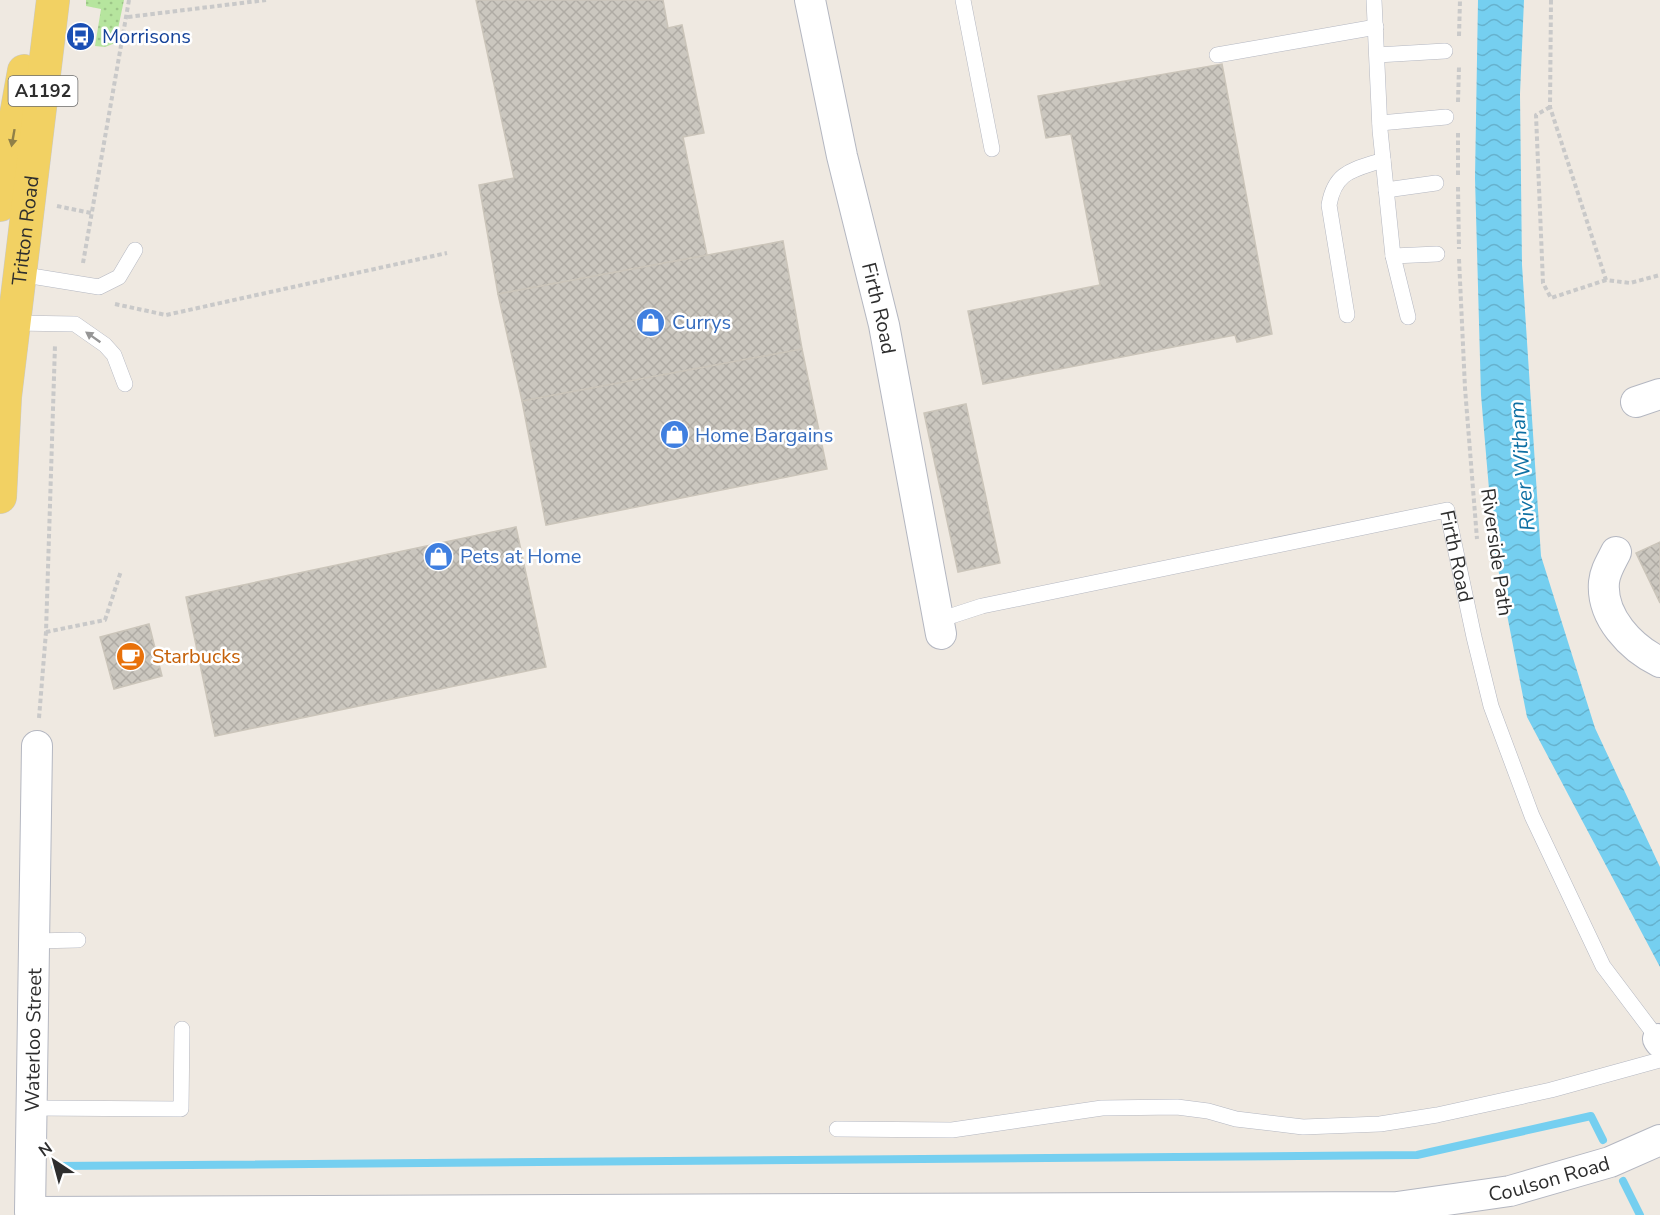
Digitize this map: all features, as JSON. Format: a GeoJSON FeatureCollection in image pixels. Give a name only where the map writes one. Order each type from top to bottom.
{"type":"FeatureCollection","features":[{"type":"Feature","properties":{"kind":"main road"},"geometry":{"type":"LineString","coordinates":[[0,205],[32,29],[44,0]]}},
{"type":"Feature","properties":{"kind":"main road","name":"Tritton Road"},"geometry":{"type":"LineString","coordinates":[[0,497],[10,272],[33,182],[53,0]]}},
{"type":"Feature","properties":{"kind":"street","name":"Firth Road"},"geometry":{"type":"LineString","coordinates":[[810,0],[842,156],[884,326],[940,627]]}},
{"type":"Feature","properties":{"kind":"street"},"geometry":{"type":"LineString","coordinates":[[1616,552],[1604,582],[1604,596],[1610,611],[1630,643],[1660,662]]}},
{"type":"Feature","properties":{"kind":"street","name":"Waterloo Street"},"geometry":{"type":"LineString","coordinates":[[30,1212],[37,746]]}},
{"type":"Feature","properties":{"kind":"street","name":"Coulson Road"},"geometry":{"type":"LineString","coordinates":[[30,1212],[880,1209],[926,1213],[1397,1211],[1500,1204],[1660,1140]]}},
{"type":"Feature","properties":{"kind":"lane"},"geometry":{"type":"LineString","coordinates":[[963,0],[992,149]]}},
{"type":"Feature","properties":{"kind":"lane"},"geometry":{"type":"LineString","coordinates":[[1374,0],[1380,123],[1393,256],[1408,317]]}},
{"type":"Feature","properties":{"kind":"lane"},"geometry":{"type":"LineString","coordinates":[[1216,55],[1376,27]]}},
{"type":"Feature","properties":{"kind":"lane"},"geometry":{"type":"LineString","coordinates":[[1377,55],[1454,51]]}},
{"type":"Feature","properties":{"kind":"lane"},"geometry":{"type":"LineString","coordinates":[[1380,123],[1454,118]]}},
{"type":"Feature","properties":{"kind":"lane"},"geometry":{"type":"LineString","coordinates":[[1347,315],[1329,206],[1331,191],[1337,180],[1351,170],[1383,160]]}},
{"type":"Feature","properties":{"kind":"lane"},"geometry":{"type":"LineString","coordinates":[[1386,190],[1436,183]]}},
{"type":"Feature","properties":{"kind":"lane"},"geometry":{"type":"LineString","coordinates":[[10,272],[99,287],[119,277],[128,266],[135,250]]}},
{"type":"Feature","properties":{"kind":"lane"},"geometry":{"type":"LineString","coordinates":[[1393,256],[1437,254]]}},
{"type":"Feature","properties":{"kind":"lane"},"geometry":{"type":"LineString","coordinates":[[7,322],[75,324],[105,345],[114,355],[125,384]]}},
{"type":"Feature","properties":{"kind":"lane","name":"Firth Road"},"geometry":{"type":"LineString","coordinates":[[940,627],[982,606],[1447,510],[1491,706],[1532,816],[1604,966],[1659,1047]]}},
{"type":"Feature","properties":{"kind":"lane","name":"Waterloo Street"},"geometry":{"type":"LineString","coordinates":[[34,940],[78,940]]}},
{"type":"Feature","properties":{"kind":"lane"},"geometry":{"type":"LineString","coordinates":[[32,1108],[181,1109],[182,1029]]}},
{"type":"Feature","properties":{"kind":"lane"},"geometry":{"type":"LineString","coordinates":[[837,1129],[952,1130],[1102,1108],[1177,1107],[1208,1111],[1236,1119],[1303,1127],[1380,1124],[1437,1115],[1551,1090],[1659,1047]]}},
{"type":"Feature","properties":{"kind":"path"},"geometry":{"type":"LineString","coordinates":[[83,260],[128,17],[129,0]]}},
{"type":"Feature","properties":{"kind":"path"},"geometry":{"type":"LineString","coordinates":[[128,17],[266,0]]}},
{"type":"Feature","properties":{"kind":"path","name":"Riverside Path"},"geometry":{"type":"LineString","coordinates":[[1460,0],[1454,51],[1454,118],[1461,321],[1478,543]]}},
{"type":"Feature","properties":{"kind":"path"},"geometry":{"type":"LineString","coordinates":[[1551,0],[1550,107],[1606,280]]}},
{"type":"Feature","properties":{"kind":"path"},"geometry":{"type":"LineString","coordinates":[[1550,107],[1536,115],[1543,283],[1551,298],[1606,280],[1630,283],[1660,275]]}},
{"type":"Feature","properties":{"kind":"path"},"geometry":{"type":"LineString","coordinates":[[58,207],[91,213]]}},
{"type":"Feature","properties":{"kind":"path"},"geometry":{"type":"LineString","coordinates":[[112,303],[166,315],[447,254]]}},
{"type":"Feature","properties":{"kind":"path"},"geometry":{"type":"LineString","coordinates":[[37,746],[46,632],[55,343]]}},
{"type":"Feature","properties":{"kind":"path"},"geometry":{"type":"LineString","coordinates":[[46,632],[105,620],[121,571]]}},
{"type":"Feature","properties":{"kind":"green space"},"geometry":{"type":"Polygon","coordinates":[[[86,0],[124,0],[115,43],[105,47],[95,46],[101,9],[86,6],[86,0]]]}},
{"type":"Feature","properties":{"kind":"water","name":"River Witham"},"geometry":{"type":"Polygon","coordinates":[[[1478,0],[1524,0],[1520,94],[1522,265],[1541,556],[1595,728],[1660,867],[1660,967],[1527,717],[1494,548],[1481,395],[1475,178],[1478,0]]]}},
{"type":"Feature","properties":{"kind":"building"},"geometry":{"type":"Polygon","coordinates":[[[476,0],[663,0],[668,28],[682,25],[704,133],[683,137],[707,255],[498,294],[479,185],[514,178],[476,0]]]}},
{"type":"Feature","properties":{"kind":"building"},"geometry":{"type":"Polygon","coordinates":[[[1222,64],[1272,334],[1237,342],[1235,335],[983,384],[968,311],[1100,285],[1071,134],[1046,138],[1038,96],[1222,64]]]}},
{"type":"Feature","properties":{"kind":"building","name":"Currys"},"geometry":{"type":"Polygon","coordinates":[[[783,241],[802,349],[522,401],[498,294],[783,241]]]}},
{"type":"Feature","properties":{"kind":"building","name":"Home Bargains"},"geometry":{"type":"Polygon","coordinates":[[[802,349],[827,469],[546,525],[522,401],[802,349]]]}},
{"type":"Feature","properties":{"kind":"building"},"geometry":{"type":"Polygon","coordinates":[[[966,404],[1000,563],[958,572],[924,413],[966,404]]]}},
{"type":"Feature","properties":{"kind":"building"},"geometry":{"type":"Polygon","coordinates":[[[516,527],[546,667],[215,736],[186,597],[516,527]]]}},
{"type":"Feature","properties":{"kind":"building"},"geometry":{"type":"Polygon","coordinates":[[[1660,542],[1660,603],[1636,553],[1660,542]]]}},
{"type":"Feature","properties":{"kind":"building","name":"Starbucks"},"geometry":{"type":"Polygon","coordinates":[[[149,624],[162,676],[114,689],[100,637],[149,624]]]}},
{"type":"Feature","properties":{"kind":"waterway"},"geometry":{"type":"LineString","coordinates":[[55,1166],[1417,1155],[1591,1116],[1603,1140]]}},
{"type":"Feature","properties":{"kind":"waterway"},"geometry":{"type":"LineString","coordinates":[[1623,1181],[1640,1215]]}},
{"type":"Feature","properties":{"kind":"place","name":"Morrisons"},"geometry":{"type":"Point","coordinates":[81,36]}},
{"type":"Feature","properties":{"kind":"place","name":"Currys"},"geometry":{"type":"Point","coordinates":[651,322]}},
{"type":"Feature","properties":{"kind":"place","name":"Home Bargains"},"geometry":{"type":"Point","coordinates":[674,435]}},
{"type":"Feature","properties":{"kind":"place","name":"Pets at Home"},"geometry":{"type":"Point","coordinates":[439,556]}},
{"type":"Feature","properties":{"kind":"place","name":"Starbucks"},"geometry":{"type":"Point","coordinates":[131,656]}}]}
